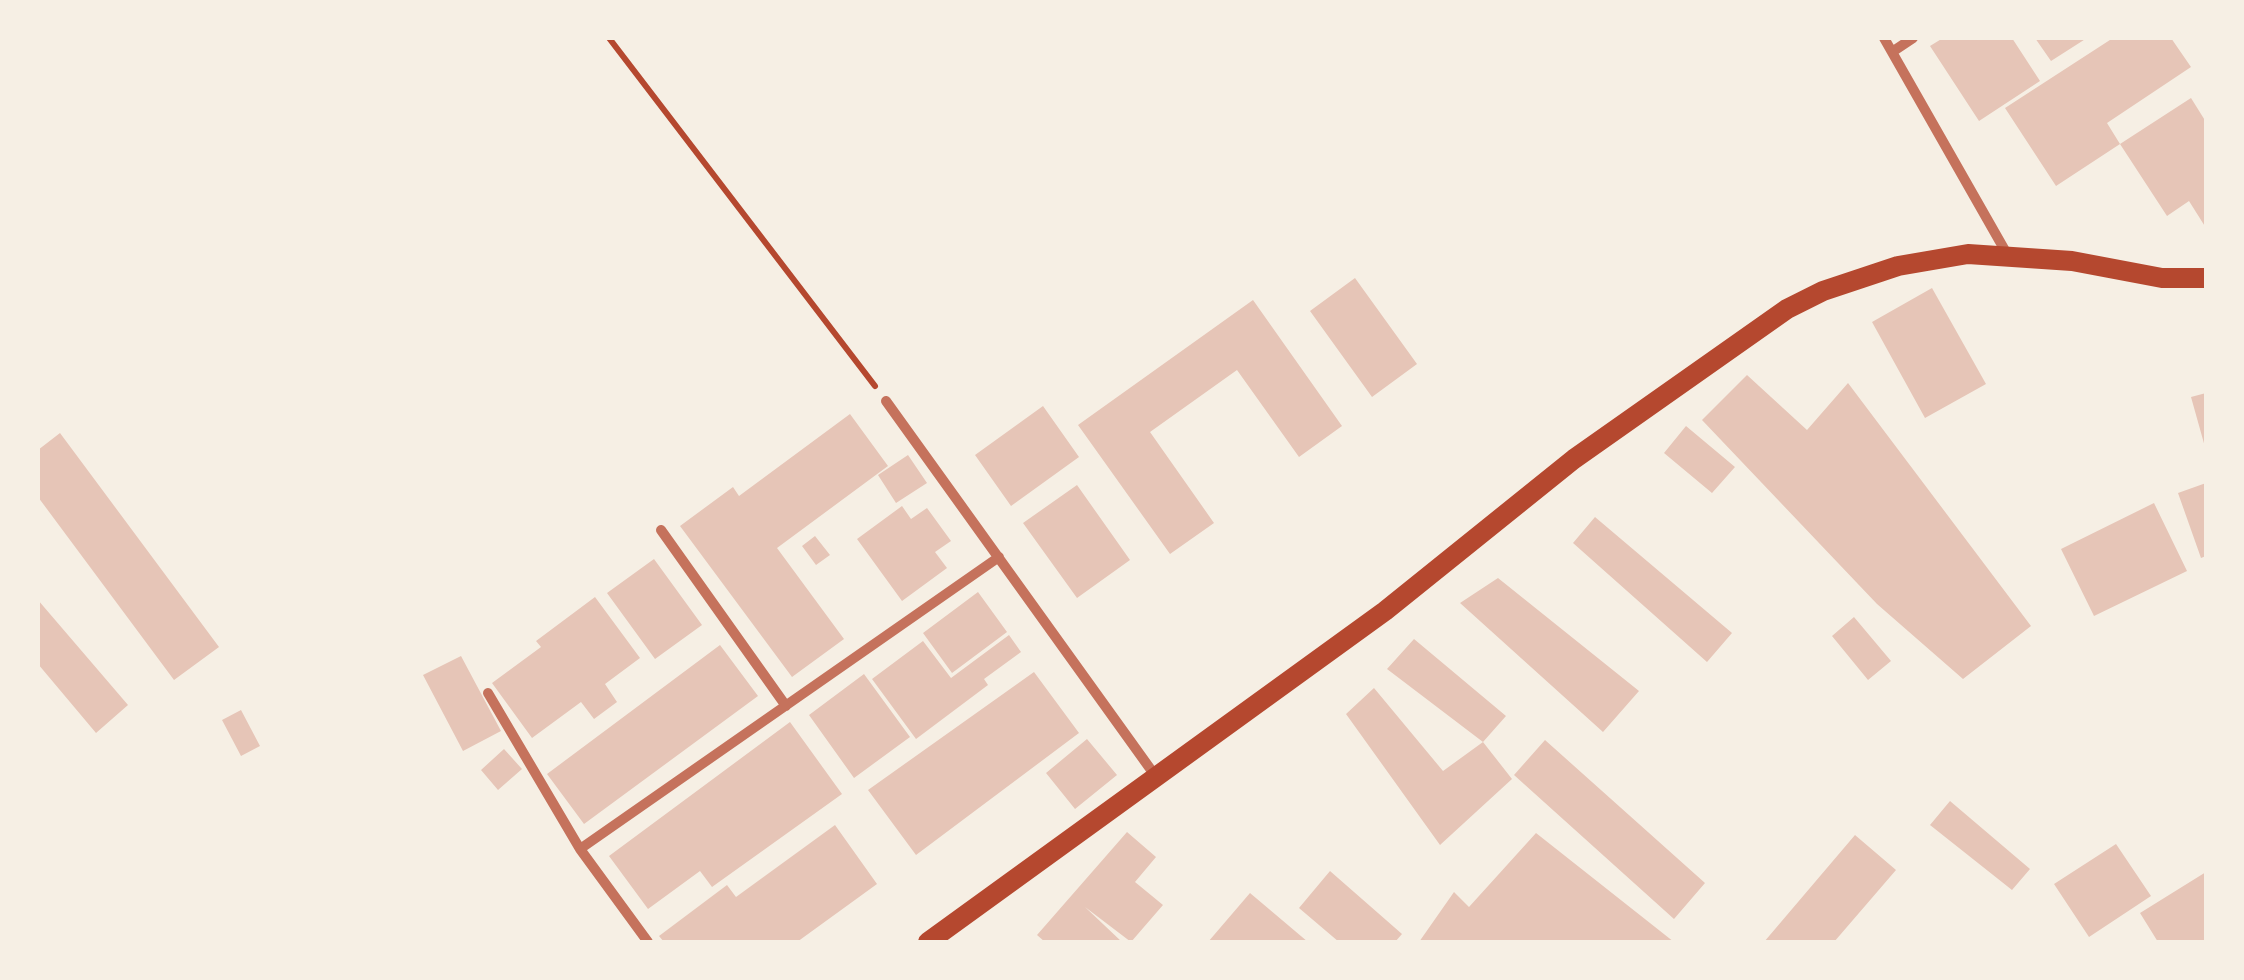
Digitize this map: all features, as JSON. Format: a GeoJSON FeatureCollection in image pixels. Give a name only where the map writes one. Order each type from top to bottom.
{"type":"FeatureCollection","features":[{"type":"Feature","properties":{"kind":"main road"},"geometry":{"type":"LineString","coordinates":[[928,942],[1154,774],[1385,610],[1574,459],[1758,326],[1823,291],[1898,266],[1968,254],[2006,254],[2162,278],[2206,278]]}},
{"type":"Feature","properties":{"kind":"street"},"geometry":{"type":"LineString","coordinates":[[1884,38],[2006,254]]}},
{"type":"Feature","properties":{"kind":"street"},"geometry":{"type":"LineString","coordinates":[[1892,52],[1913,38]]}},
{"type":"Feature","properties":{"kind":"street"},"geometry":{"type":"LineString","coordinates":[[886,400],[1154,774]]}},
{"type":"Feature","properties":{"kind":"street"},"geometry":{"type":"LineString","coordinates":[[660,530],[786,706]]}},
{"type":"Feature","properties":{"kind":"street"},"geometry":{"type":"LineString","coordinates":[[580,849],[999,557]]}},
{"type":"Feature","properties":{"kind":"street"},"geometry":{"type":"LineString","coordinates":[[488,692],[580,849],[648,942]]}},
{"type":"Feature","properties":{"kind":"path"},"geometry":{"type":"LineString","coordinates":[[609,38],[886,400]]}},
{"type":"Feature","properties":{"kind":"building"},"geometry":{"type":"Polygon","coordinates":[[[1943,38],[2012,38],[2040,81],[1979,121],[1930,46],[1943,38]]]}},
{"type":"Feature","properties":{"kind":"building"},"geometry":{"type":"Polygon","coordinates":[[[2035,38],[2087,38],[2051,61],[2035,38]]]}},
{"type":"Feature","properties":{"kind":"building"},"geometry":{"type":"Polygon","coordinates":[[[2113,38],[2171,38],[2191,67],[2107,123],[2120,144],[2056,186],[2005,108],[2113,38]]]}},
{"type":"Feature","properties":{"kind":"building"},"geometry":{"type":"Polygon","coordinates":[[[2191,98],[2206,122],[2206,228],[2189,201],[2167,216],[2120,144],[2191,98]]]}},
{"type":"Feature","properties":{"kind":"building"},"geometry":{"type":"Polygon","coordinates":[[[1355,278],[1417,364],[1372,397],[1310,311],[1355,278]]]}},
{"type":"Feature","properties":{"kind":"building"},"geometry":{"type":"Polygon","coordinates":[[[1932,288],[1986,384],[1925,418],[1872,322],[1932,288]]]}},
{"type":"Feature","properties":{"kind":"building"},"geometry":{"type":"Polygon","coordinates":[[[1253,300],[1342,426],[1299,457],[1237,370],[1150,432],[1214,523],[1170,554],[1078,425],[1253,300]]]}},
{"type":"Feature","properties":{"kind":"building"},"geometry":{"type":"Polygon","coordinates":[[[1747,375],[1807,430],[1848,383],[2031,626],[1963,679],[1877,604],[1702,420],[1747,375]]]}},
{"type":"Feature","properties":{"kind":"building"},"geometry":{"type":"Polygon","coordinates":[[[2206,393],[2206,447],[2205,447],[2191,397],[2206,393]]]}},
{"type":"Feature","properties":{"kind":"building"},"geometry":{"type":"Polygon","coordinates":[[[1043,406],[1079,457],[1011,506],[975,455],[1043,406]]]}},
{"type":"Feature","properties":{"kind":"building"},"geometry":{"type":"Polygon","coordinates":[[[850,414],[888,466],[777,548],[844,639],[792,677],[680,526],[733,487],[739,496],[850,414]]]}},
{"type":"Feature","properties":{"kind":"building"},"geometry":{"type":"Polygon","coordinates":[[[1686,426],[1735,467],[1712,493],[1664,453],[1686,426]]]}},
{"type":"Feature","properties":{"kind":"building"},"geometry":{"type":"Polygon","coordinates":[[[60,433],[219,647],[174,680],[38,497],[38,450],[60,433]]]}},
{"type":"Feature","properties":{"kind":"building"},"geometry":{"type":"Polygon","coordinates":[[[908,455],[927,483],[896,503],[878,475],[908,455]]]}},
{"type":"Feature","properties":{"kind":"building"},"geometry":{"type":"Polygon","coordinates":[[[2206,483],[2206,556],[2201,558],[2178,493],[2206,483]]]}},
{"type":"Feature","properties":{"kind":"building"},"geometry":{"type":"Polygon","coordinates":[[[1077,485],[1130,560],[1077,598],[1023,523],[1077,485]]]}},
{"type":"Feature","properties":{"kind":"building"},"geometry":{"type":"Polygon","coordinates":[[[2154,503],[2187,571],[2094,616],[2061,549],[2154,503]]]}},
{"type":"Feature","properties":{"kind":"building"},"geometry":{"type":"Polygon","coordinates":[[[902,506],[911,519],[927,508],[951,541],[935,552],[947,568],[902,601],[857,539],[902,506]]]}},
{"type":"Feature","properties":{"kind":"building"},"geometry":{"type":"Polygon","coordinates":[[[1595,517],[1732,633],[1707,662],[1573,543],[1595,517]]]}},
{"type":"Feature","properties":{"kind":"building"},"geometry":{"type":"Polygon","coordinates":[[[815,536],[830,555],[816,565],[802,546],[815,536]]]}},
{"type":"Feature","properties":{"kind":"building"},"geometry":{"type":"Polygon","coordinates":[[[654,559],[702,625],[655,659],[607,593],[654,559]]]}},
{"type":"Feature","properties":{"kind":"building"},"geometry":{"type":"Polygon","coordinates":[[[1498,578],[1639,691],[1603,732],[1460,603],[1498,578]]]}},
{"type":"Feature","properties":{"kind":"building"},"geometry":{"type":"Polygon","coordinates":[[[978,592],[1007,632],[952,673],[923,633],[978,592]]]}},
{"type":"Feature","properties":{"kind":"building"},"geometry":{"type":"Polygon","coordinates":[[[595,597],[640,658],[605,684],[617,702],[594,719],[581,702],[532,738],[492,683],[541,647],[536,641],[595,597]]]}},
{"type":"Feature","properties":{"kind":"building"},"geometry":{"type":"Polygon","coordinates":[[[38,600],[128,705],[96,733],[38,664],[38,600]]]}},
{"type":"Feature","properties":{"kind":"building"},"geometry":{"type":"Polygon","coordinates":[[[1854,617],[1891,661],[1868,680],[1832,636],[1854,617]]]}},
{"type":"Feature","properties":{"kind":"building"},"geometry":{"type":"Polygon","coordinates":[[[1009,635],[1021,652],[984,679],[988,685],[916,739],[872,679],[923,641],[951,678],[1009,635]]]}},
{"type":"Feature","properties":{"kind":"building"},"geometry":{"type":"Polygon","coordinates":[[[1414,639],[1506,716],[1483,742],[1387,669],[1414,639]]]}},
{"type":"Feature","properties":{"kind":"building"},"geometry":{"type":"Polygon","coordinates":[[[720,645],[758,696],[584,824],[547,774],[720,645]]]}},
{"type":"Feature","properties":{"kind":"building"},"geometry":{"type":"Polygon","coordinates":[[[461,656],[501,731],[463,751],[423,675],[461,656]]]}},
{"type":"Feature","properties":{"kind":"building"},"geometry":{"type":"Polygon","coordinates":[[[1034,672],[1079,733],[916,855],[868,790],[1034,672]]]}},
{"type":"Feature","properties":{"kind":"building"},"geometry":{"type":"Polygon","coordinates":[[[864,674],[910,737],[854,778],[809,715],[864,674]]]}},
{"type":"Feature","properties":{"kind":"building"},"geometry":{"type":"Polygon","coordinates":[[[1374,688],[1443,771],[1483,742],[1512,779],[1440,845],[1346,714],[1374,688]]]}},
{"type":"Feature","properties":{"kind":"building"},"geometry":{"type":"Polygon","coordinates":[[[241,710],[260,746],[241,756],[222,720],[241,710]]]}},
{"type":"Feature","properties":{"kind":"building"},"geometry":{"type":"Polygon","coordinates":[[[790,722],[842,794],[712,887],[700,871],[648,909],[609,856],[790,722]]]}},
{"type":"Feature","properties":{"kind":"building"},"geometry":{"type":"Polygon","coordinates":[[[1087,739],[1117,775],[1075,809],[1046,773],[1087,739]]]}},
{"type":"Feature","properties":{"kind":"building"},"geometry":{"type":"Polygon","coordinates":[[[1545,740],[1705,883],[1674,919],[1514,775],[1545,740]]]}},
{"type":"Feature","properties":{"kind":"building"},"geometry":{"type":"Polygon","coordinates":[[[504,749],[522,769],[498,790],[481,770],[504,749]]]}},
{"type":"Feature","properties":{"kind":"building"},"geometry":{"type":"Polygon","coordinates":[[[1950,801],[2030,869],[2012,890],[1930,825],[1950,801]]]}},
{"type":"Feature","properties":{"kind":"building"},"geometry":{"type":"Polygon","coordinates":[[[835,825],[877,884],[797,942],[664,942],[659,936],[727,885],[736,897],[835,825]]]}},
{"type":"Feature","properties":{"kind":"building"},"geometry":{"type":"Polygon","coordinates":[[[1127,832],[1156,857],[1135,882],[1163,905],[1131,942],[1085,907],[1122,942],[1045,942],[1037,935],[1127,832]]]}},
{"type":"Feature","properties":{"kind":"building"},"geometry":{"type":"Polygon","coordinates":[[[1536,833],[1674,942],[1419,942],[1454,892],[1469,907],[1536,833]]]}},
{"type":"Feature","properties":{"kind":"building"},"geometry":{"type":"Polygon","coordinates":[[[1855,835],[1896,870],[1834,942],[1764,942],[1855,835]]]}},
{"type":"Feature","properties":{"kind":"building"},"geometry":{"type":"Polygon","coordinates":[[[2116,844],[2151,896],[2089,937],[2054,884],[2116,844]]]}},
{"type":"Feature","properties":{"kind":"building"},"geometry":{"type":"Polygon","coordinates":[[[1330,871],[1402,934],[1395,942],[1339,942],[1299,908],[1330,871]]]}},
{"type":"Feature","properties":{"kind":"building"},"geometry":{"type":"Polygon","coordinates":[[[2206,872],[2206,942],[2158,942],[2140,913],[2206,872]]]}},
{"type":"Feature","properties":{"kind":"building"},"geometry":{"type":"Polygon","coordinates":[[[1250,893],[1308,942],[1208,942],[1250,893]]]}}]}
